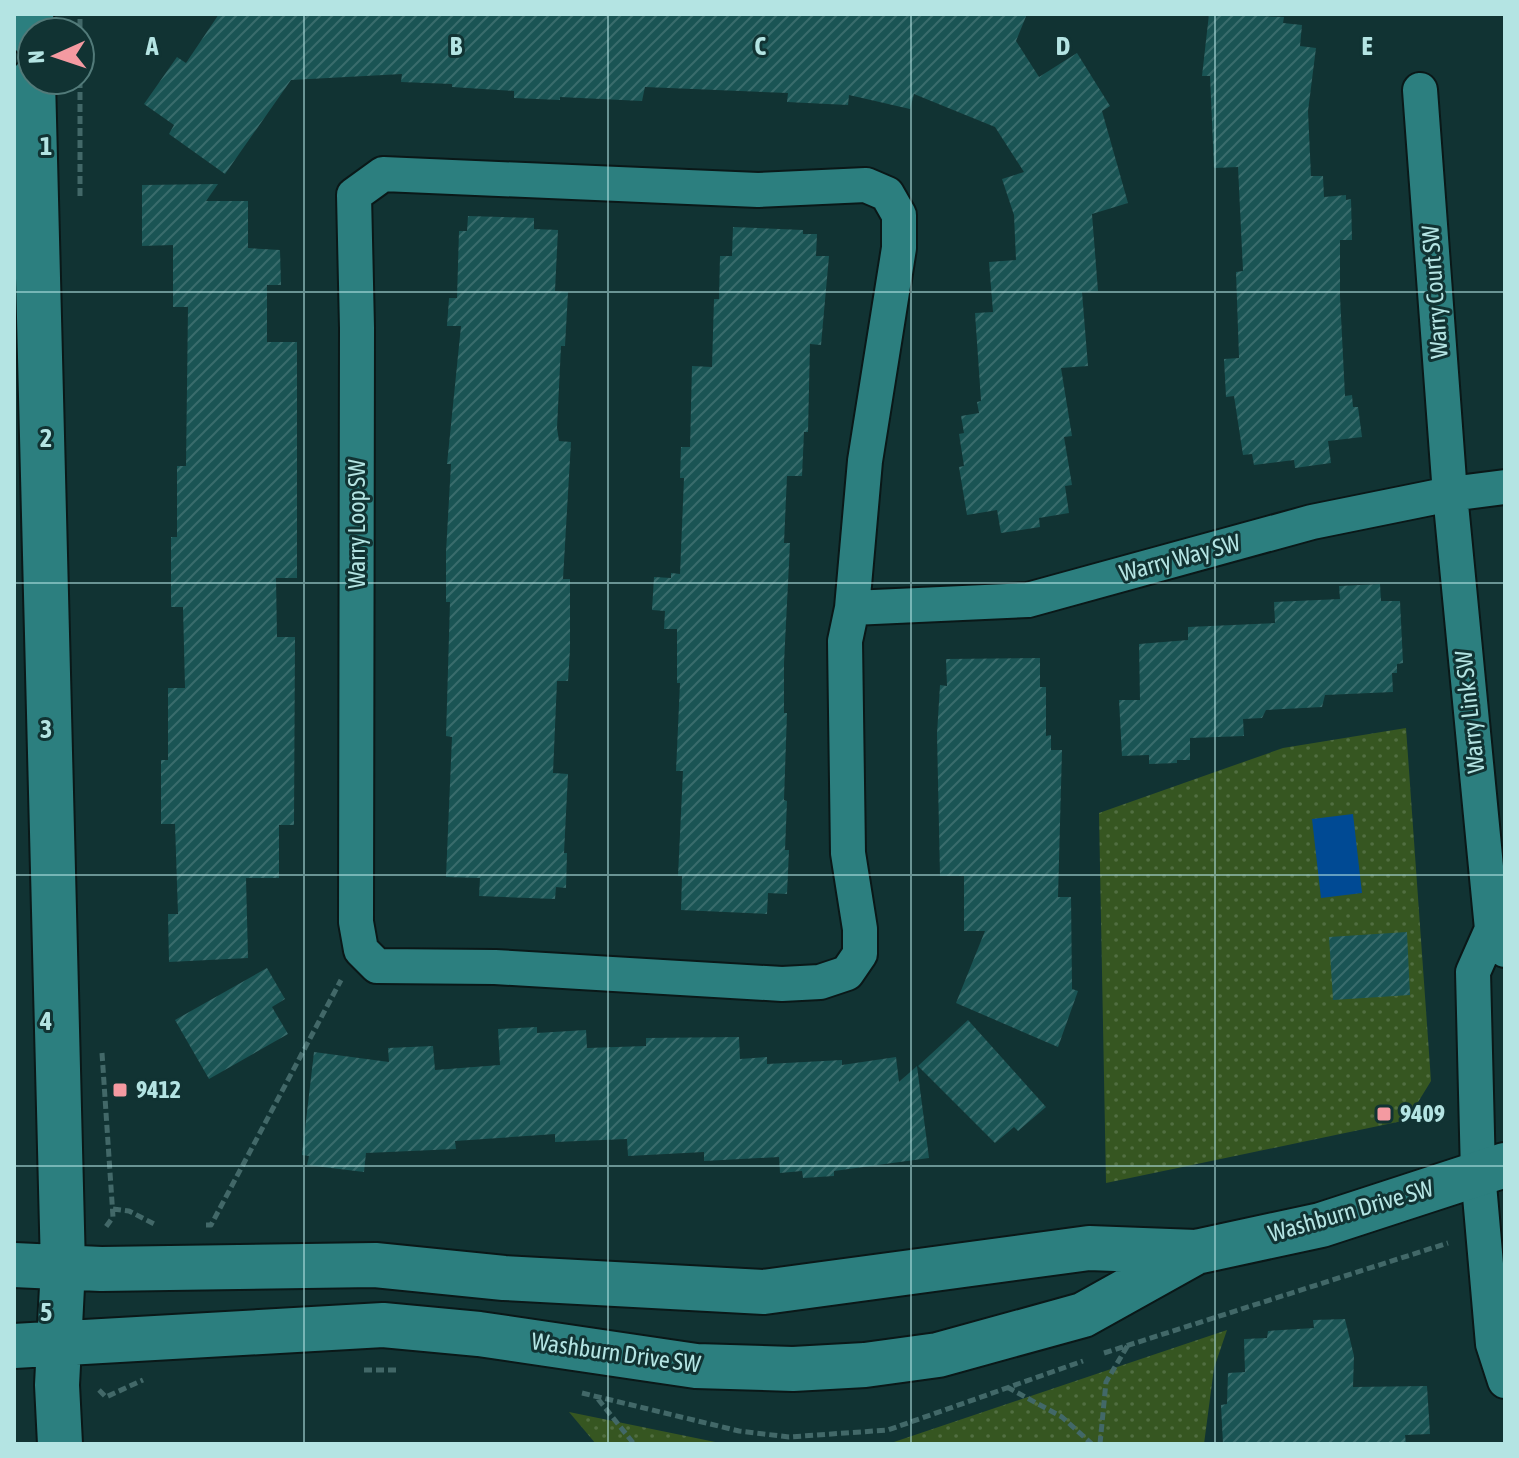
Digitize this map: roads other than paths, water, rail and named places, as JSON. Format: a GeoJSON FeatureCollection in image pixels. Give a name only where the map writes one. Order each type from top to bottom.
{"type":"FeatureCollection","features":[{"type":"Feature","properties":{"kind":"street","name":"Warry Court SW"},"geometry":{"type":"LineString","coordinates":[[1420,90],[1450,494]]}},
{"type":"Feature","properties":{"kind":"street"},"geometry":{"type":"LineString","coordinates":[[33,96],[63,1267],[59,1343],[60,1444]]}},
{"type":"Feature","properties":{"kind":"street","name":"Warry Loop SW"},"geometry":{"type":"LineString","coordinates":[[383,174],[758,190],[866,185],[887,194],[899,215],[899,248],[865,461],[852,608],[845,641],[848,853],[860,954],[847,973],[820,982],[782,984],[495,967],[377,966],[361,950],[356,922],[357,328],[354,195],[383,174]]}},
{"type":"Feature","properties":{"kind":"street","name":"Warry Way SW"},"geometry":{"type":"LineString","coordinates":[[852,608],[1028,600],[1312,522],[1450,494],[1505,487]]}},
{"type":"Feature","properties":{"kind":"street","name":"Warry Link SW"},"geometry":{"type":"LineString","coordinates":[[1450,494],[1498,939],[1473,972],[1492,1169],[1493,1344],[1505,1381]]}},
{"type":"Feature","properties":{"kind":"street","name":"Washburn Drive SW"},"geometry":{"type":"LineString","coordinates":[[14,1265],[375,1265],[550,1281],[764,1292],[1089,1248],[1196,1252],[1321,1225],[1492,1169]]}},
{"type":"Feature","properties":{"kind":"street","name":"Washburn Drive SW"},"geometry":{"type":"LineString","coordinates":[[14,1346],[383,1325],[479,1334],[696,1366],[793,1369],[865,1365],[938,1355],[1083,1315],[1196,1252]]}},
{"type":"Feature","properties":{"kind":"water"},"geometry":{"type":"Polygon","coordinates":[[[1353,814],[1362,893],[1321,898],[1312,819],[1353,814]]]}},
{"type":"Feature","properties":{"kind":"place","name":"9412"},"geometry":{"type":"Point","coordinates":[120,1090]}},
{"type":"Feature","properties":{"kind":"place","name":"9409"},"geometry":{"type":"Point","coordinates":[1384,1114]}}]}
